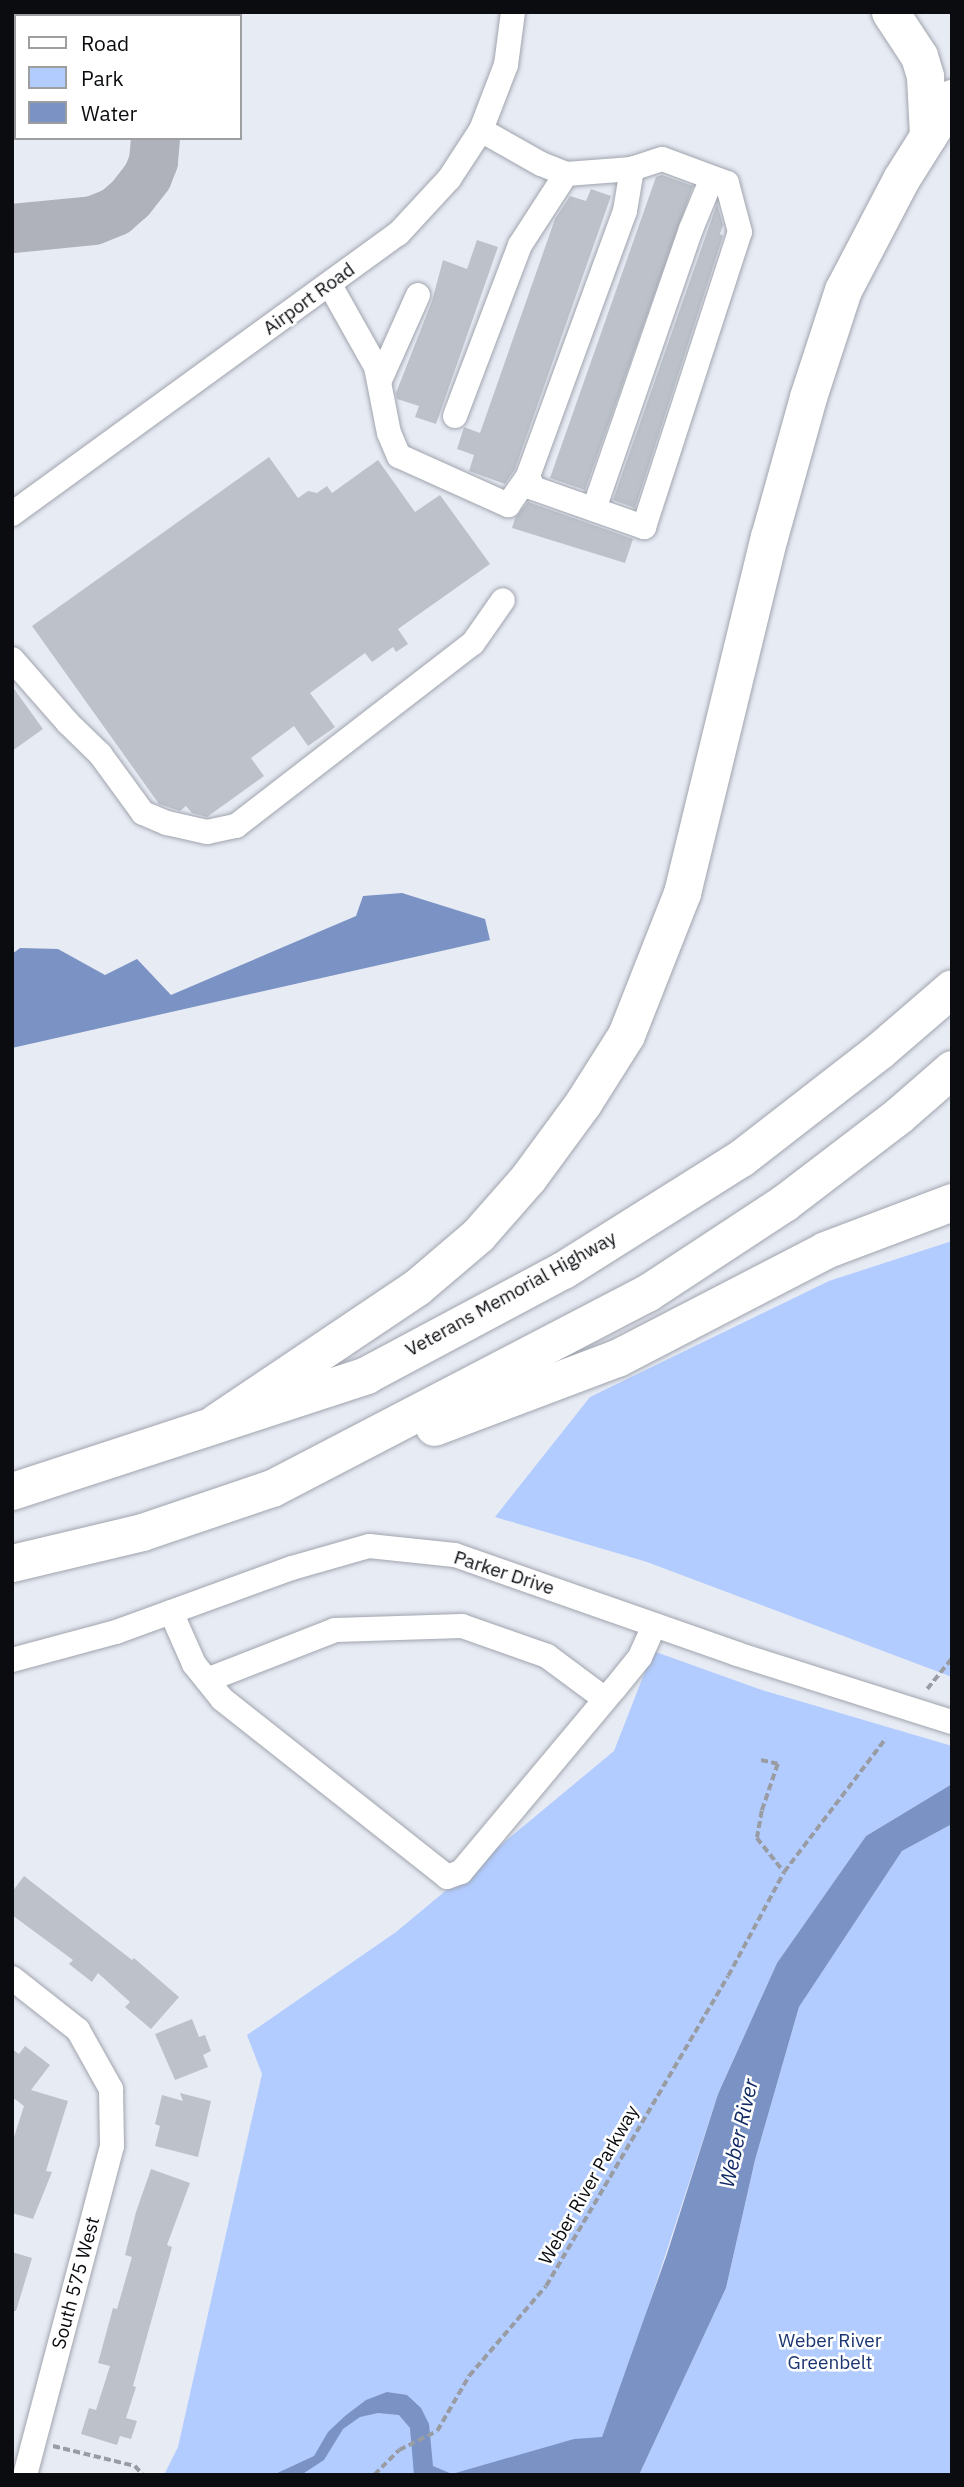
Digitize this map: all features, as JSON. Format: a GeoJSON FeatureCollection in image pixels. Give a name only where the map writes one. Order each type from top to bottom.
{"type":"FeatureCollection","features":[{"type":"Feature","properties":{"kind":"highway"},"geometry":{"type":"LineString","coordinates":[[890,12],[919,57],[925,76],[928,136]]}},
{"type":"Feature","properties":{"kind":"highway"},"geometry":{"type":"LineString","coordinates":[[216,1422],[417,1287],[478,1235],[528,1178],[583,1103],[626,1035],[682,893],[769,537],[808,397],[843,290],[901,179],[952,98]]}},
{"type":"Feature","properties":{"kind":"highway","name":"Veterans Memorial Highway"},"geometry":{"type":"LineString","coordinates":[[12,1491],[366,1375],[563,1270],[741,1158],[878,1051],[952,988]]}},
{"type":"Feature","properties":{"kind":"highway"},"geometry":{"type":"LineString","coordinates":[[272,1488],[647,1293],[784,1203],[899,1115],[952,1069]]}},
{"type":"Feature","properties":{"kind":"highway"},"geometry":{"type":"LineString","coordinates":[[12,1563],[142,1532],[272,1488],[617,1358],[825,1250],[930,1208],[952,1202]]}},
{"type":"Feature","properties":{"kind":"street","name":"Airport Road"},"geometry":{"type":"LineString","coordinates":[[12,514],[398,234],[449,179],[481,130],[506,65],[513,12]]}},
{"type":"Feature","properties":{"kind":"street"},"geometry":{"type":"LineString","coordinates":[[481,130],[541,164],[566,174],[632,169],[662,159],[727,183],[740,232],[644,527],[533,488],[528,476]]}},
{"type":"Feature","properties":{"kind":"street"},"geometry":{"type":"LineString","coordinates":[[330,285],[380,380],[390,433],[399,456],[508,505],[528,476],[625,211],[632,169]]}},
{"type":"Feature","properties":{"kind":"street"},"geometry":{"type":"LineString","coordinates":[[455,416],[520,245],[566,174]]}},
{"type":"Feature","properties":{"kind":"street"},"geometry":{"type":"LineString","coordinates":[[594,509],[691,229],[712,178]]}},
{"type":"Feature","properties":{"kind":"street"},"geometry":{"type":"LineString","coordinates":[[380,380],[418,295]]}},
{"type":"Feature","properties":{"kind":"street"},"geometry":{"type":"LineString","coordinates":[[12,659],[68,723],[100,754],[142,813],[167,823],[207,832],[236,826],[473,643],[503,600]]}},
{"type":"Feature","properties":{"kind":"street","name":"Parker Drive"},"geometry":{"type":"LineString","coordinates":[[12,1660],[116,1632],[292,1568],[369,1546],[455,1555],[654,1625],[952,1723]]}},
{"type":"Feature","properties":{"kind":"street"},"geometry":{"type":"LineString","coordinates":[[171,1612],[194,1664],[222,1699],[447,1877],[461,1872],[606,1699],[640,1657],[654,1625]]}},
{"type":"Feature","properties":{"kind":"street"},"geometry":{"type":"LineString","coordinates":[[207,1680],[335,1630],[462,1626],[547,1656],[606,1699]]}},
{"type":"Feature","properties":{"kind":"street","name":"South 575 West"},"geometry":{"type":"LineString","coordinates":[[12,1978],[78,2030],[111,2089],[112,2146],[34,2442],[22,2468]]}},
{"type":"Feature","properties":{"kind":"path"},"geometry":{"type":"LineString","coordinates":[[927,1689],[952,1658]]}},
{"type":"Feature","properties":{"kind":"path","name":"Weber River Parkway"},"geometry":{"type":"LineString","coordinates":[[374,2475],[399,2450],[437,2431],[469,2376],[546,2286],[728,1976],[784,1872],[886,1738]]}},
{"type":"Feature","properties":{"kind":"path"},"geometry":{"type":"LineString","coordinates":[[761,1760],[778,1765],[762,1811],[757,1838],[784,1872]]}},
{"type":"Feature","properties":{"kind":"path"},"geometry":{"type":"LineString","coordinates":[[34,2442],[135,2466],[143,2475]]}},
{"type":"Feature","properties":{"kind":"green space"},"geometry":{"type":"Polygon","coordinates":[[[952,1241],[952,1677],[647,1562],[495,1517],[590,1397],[829,1281],[952,1241]]]}},
{"type":"Feature","properties":{"kind":"green space"},"geometry":{"type":"Polygon","coordinates":[[[653,1651],[759,1689],[952,1746],[952,1784],[866,1836],[777,1963],[718,2094],[643,2323],[602,2437],[584,2475],[164,2475],[178,2447],[262,2074],[247,2035],[396,1932],[614,1751],[653,1651]]]}},
{"type":"Feature","properties":{"kind":"green space","name":"Weber River Greenbelt"},"geometry":{"type":"Polygon","coordinates":[[[952,1824],[952,2475],[639,2475],[726,2288],[755,2160],[799,2007],[902,1851],[952,1824]]]}},
{"type":"Feature","properties":{"kind":"water"},"geometry":{"type":"Polygon","coordinates":[[[402,893],[485,919],[490,940],[12,1048],[12,954],[20,948],[58,949],[105,975],[137,959],[171,995],[356,916],[363,896],[402,893]]]}},
{"type":"Feature","properties":{"kind":"water","name":"Weber River"},"geometry":{"type":"Polygon","coordinates":[[[952,1784],[952,1824],[902,1851],[799,2007],[755,2160],[726,2288],[639,2475],[414,2475],[410,2428],[399,2415],[378,2413],[360,2417],[343,2429],[324,2460],[301,2475],[273,2475],[314,2456],[328,2432],[345,2416],[366,2400],[387,2392],[407,2395],[421,2408],[429,2424],[433,2466],[452,2474],[574,2439],[602,2437],[667,2254],[718,2094],[777,1963],[866,1836],[952,1784]]]}},
{"type":"Feature","properties":{"kind":"building"},"geometry":{"type":"Polygon","coordinates":[[[662,175],[693,186],[585,490],[550,478],[656,177],[662,175]]]}},
{"type":"Feature","properties":{"kind":"building"},"geometry":{"type":"Polygon","coordinates":[[[591,189],[611,196],[515,469],[505,484],[469,471],[474,455],[457,449],[464,427],[480,433],[555,219],[570,196],[586,201],[591,189]]]}},
{"type":"Feature","properties":{"kind":"building"},"geometry":{"type":"Polygon","coordinates":[[[717,204],[723,225],[720,234],[723,236],[635,508],[613,500],[717,204]]]}},
{"type":"Feature","properties":{"kind":"building"},"geometry":{"type":"Polygon","coordinates":[[[477,240],[498,247],[436,424],[415,417],[419,406],[397,399],[396,393],[432,301],[443,260],[467,269],[477,240]]]}},
{"type":"Feature","properties":{"kind":"building"},"geometry":{"type":"Polygon","coordinates":[[[269,457],[298,498],[308,491],[317,493],[327,486],[332,493],[378,460],[415,512],[440,495],[490,564],[398,629],[408,644],[396,652],[393,647],[372,662],[365,653],[310,693],[335,727],[308,746],[294,726],[251,758],[264,776],[207,817],[192,813],[186,806],[180,811],[159,804],[32,626],[269,457]]]}},
{"type":"Feature","properties":{"kind":"building"},"geometry":{"type":"Polygon","coordinates":[[[528,502],[633,539],[625,563],[512,528],[515,518],[528,502]]]}},
{"type":"Feature","properties":{"kind":"building"},"geometry":{"type":"Polygon","coordinates":[[[12,686],[43,729],[12,751],[12,686]]]}},
{"type":"Feature","properties":{"kind":"building"},"geometry":{"type":"Polygon","coordinates":[[[24,1876],[132,1960],[134,1958],[179,1997],[151,2029],[125,2007],[130,2002],[98,1973],[92,1982],[69,1964],[73,1960],[12,1915],[12,1892],[24,1876]]]}},
{"type":"Feature","properties":{"kind":"building"},"geometry":{"type":"Polygon","coordinates":[[[192,2019],[199,2037],[205,2035],[211,2051],[203,2055],[208,2067],[175,2080],[155,2034],[192,2019]]]}},
{"type":"Feature","properties":{"kind":"building"},"geometry":{"type":"Polygon","coordinates":[[[25,2046],[50,2065],[31,2090],[68,2101],[46,2171],[52,2172],[33,2219],[12,2213],[12,2143],[24,2106],[12,2097],[12,2049],[19,2054],[25,2046]]]}},
{"type":"Feature","properties":{"kind":"building"},"geometry":{"type":"Polygon","coordinates":[[[180,2093],[211,2101],[198,2157],[155,2146],[160,2126],[155,2124],[162,2095],[183,2101],[180,2093]]]}},
{"type":"Feature","properties":{"kind":"building"},"geometry":{"type":"Polygon","coordinates":[[[151,2169],[190,2183],[167,2245],[172,2247],[133,2386],[136,2387],[126,2418],[137,2421],[131,2439],[120,2436],[117,2445],[81,2434],[89,2408],[96,2410],[110,2366],[98,2363],[113,2308],[117,2309],[132,2257],[125,2255],[151,2169]]]}},
{"type":"Feature","properties":{"kind":"building"},"geometry":{"type":"Polygon","coordinates":[[[12,2252],[32,2258],[16,2311],[12,2311],[12,2252]]]}},
{"type":"Feature","properties":{"kind":"taxiway"},"geometry":{"type":"LineString","coordinates":[[12,228],[93,220],[115,211],[130,198],[147,176],[153,161],[155,140]]}}]}
